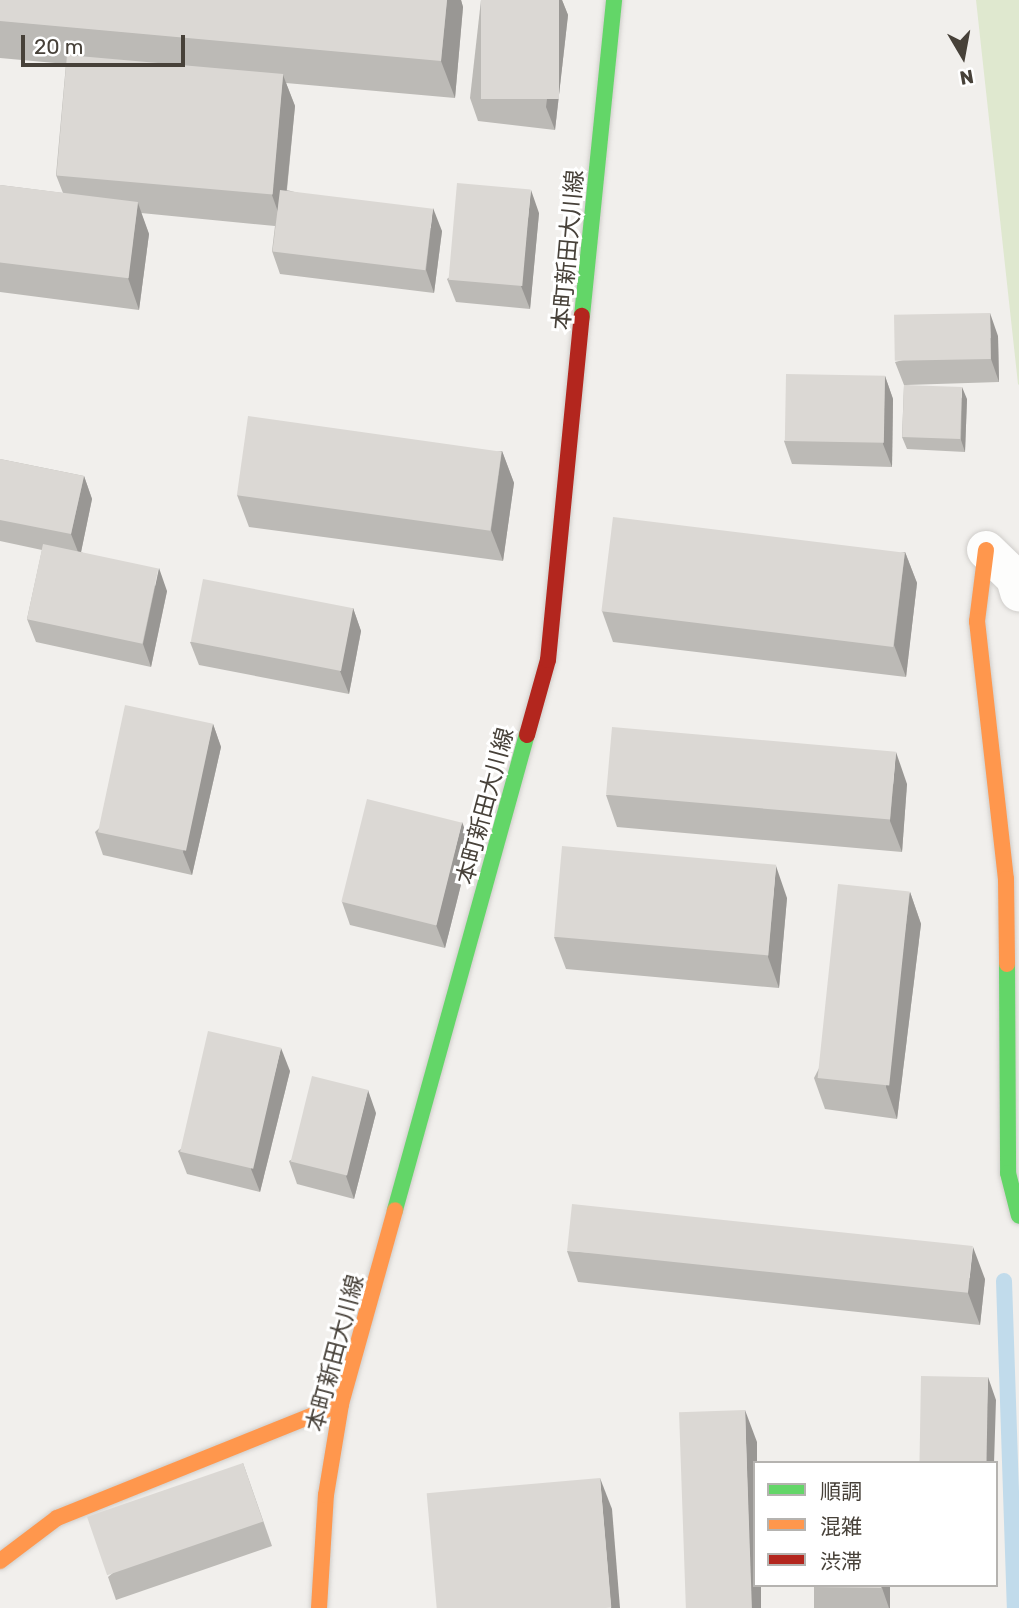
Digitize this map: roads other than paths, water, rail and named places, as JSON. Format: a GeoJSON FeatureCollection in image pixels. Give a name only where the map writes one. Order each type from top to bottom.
{"type":"FeatureCollection","features":[{"type":"Feature","properties":{"kind":"main road","name":"本町新田大川線"},"geometry":{"type":"LineString","coordinates":[[318,1608],[326,1494],[341,1404],[548,660],[614,0]]}},
{"type":"Feature","properties":{"kind":"main road"},"geometry":{"type":"LineString","coordinates":[[986,550],[977,621],[1006,879],[1008,1173],[1019,1216]]}},
{"type":"Feature","properties":{"kind":"main road"},"geometry":{"type":"LineString","coordinates":[[0,1561],[57,1518],[341,1404]]}},
{"type":"Feature","properties":{"kind":"street"},"geometry":{"type":"LineString","coordinates":[[986,550],[1015,578],[1019,592]]}},
{"type":"Feature","properties":{"kind":"waterway"},"geometry":{"type":"LineString","coordinates":[[1004,1281],[1015,1608]]}}]}
